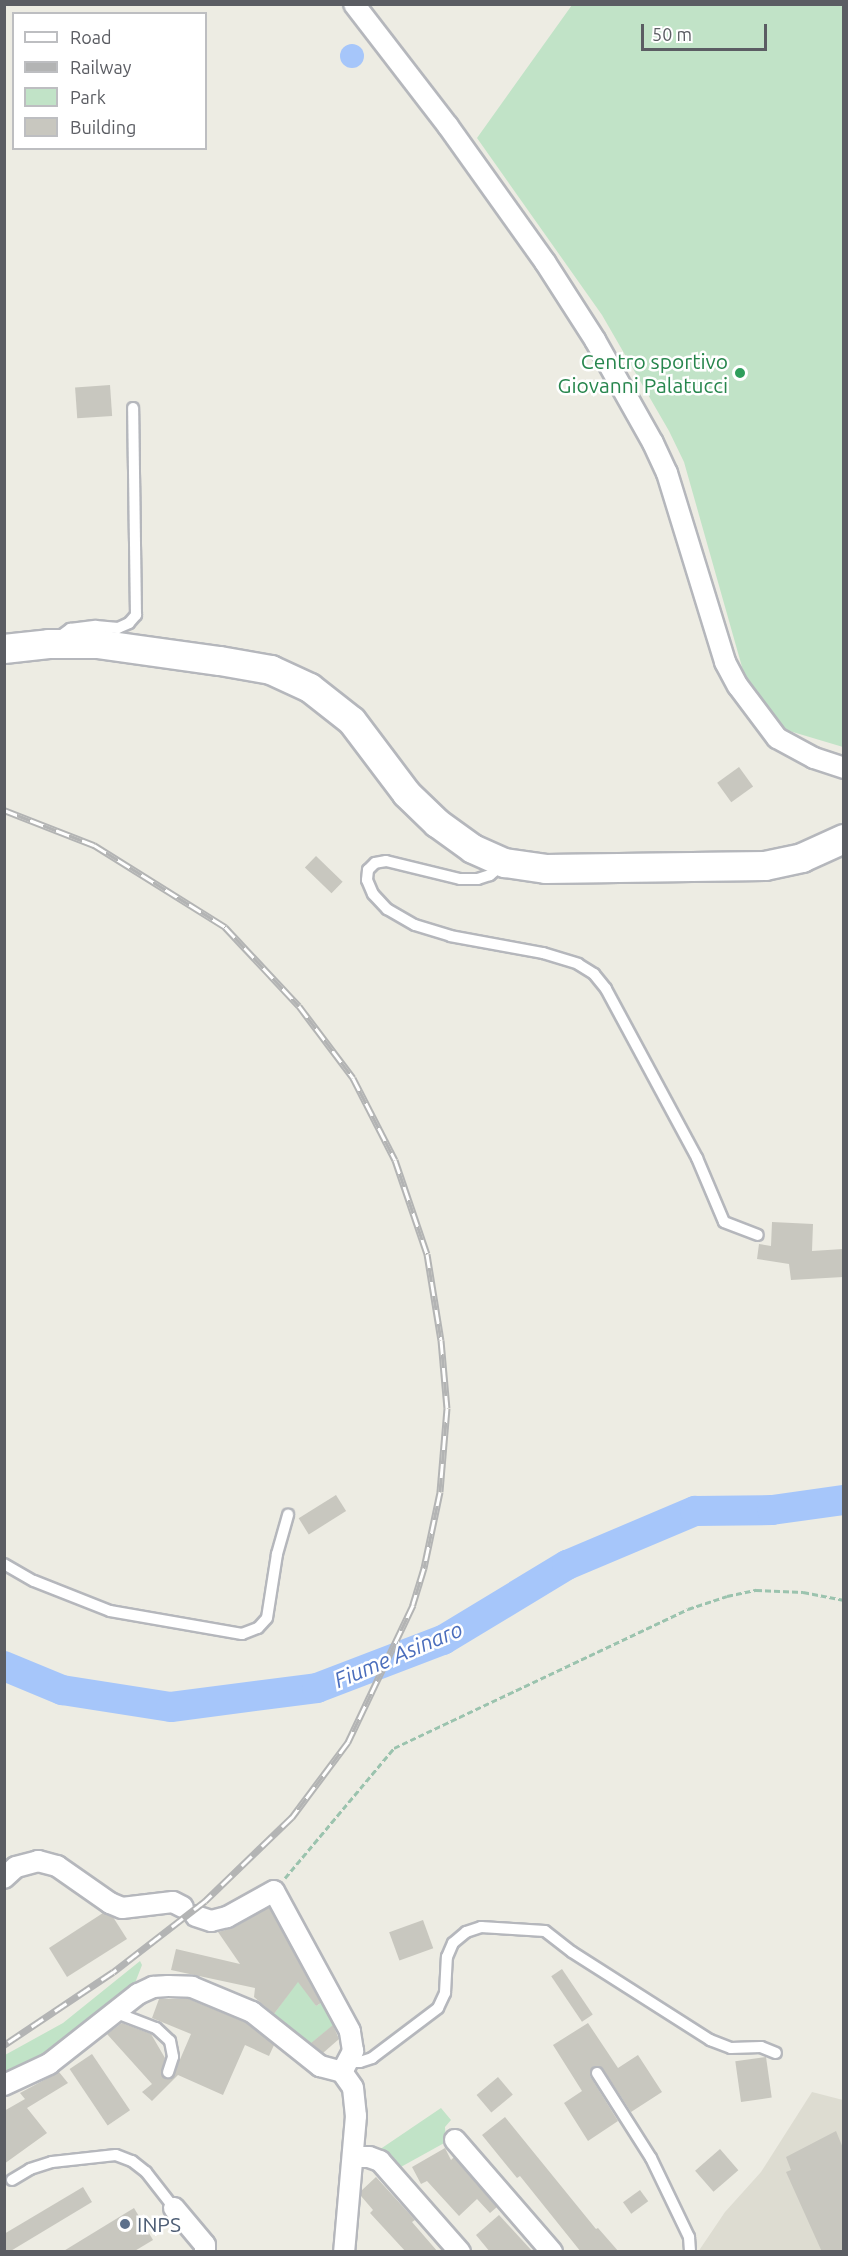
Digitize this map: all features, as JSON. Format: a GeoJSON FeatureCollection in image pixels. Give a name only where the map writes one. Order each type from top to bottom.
{"type":"FeatureCollection","features":[{"type":"Feature","properties":{"kind":"main road"},"geometry":{"type":"LineString","coordinates":[[4,650],[49,644],[97,644],[271,670],[310,688],[352,721],[407,794],[437,823],[473,849],[505,863],[546,869],[765,866],[802,858],[843,839]]}},
{"type":"Feature","properties":{"kind":"street"},"geometry":{"type":"LineString","coordinates":[[354,4],[448,126],[545,262],[595,340],[653,442],[667,473],[725,662],[738,686],[777,738],[814,758],[843,768]]}},
{"type":"Feature","properties":{"kind":"street"},"geometry":{"type":"LineString","coordinates":[[4,1878],[16,1867],[38,1862],[57,1866],[110,1903],[122,1908],[173,1902],[212,1921],[227,1917],[274,1891],[350,2031],[353,2050],[346,2067],[353,2088],[356,2116],[348,2248]]}},
{"type":"Feature","properties":{"kind":"street"},"geometry":{"type":"LineString","coordinates":[[4,2085],[48,2064],[138,1994],[153,1987],[192,1987],[252,2012],[320,2066],[346,2067]]}},
{"type":"Feature","properties":{"kind":"street"},"geometry":{"type":"LineString","coordinates":[[455,2140],[552,2252]]}},
{"type":"Feature","properties":{"kind":"street"},"geometry":{"type":"LineString","coordinates":[[354,2157],[369,2157],[380,2161],[460,2252]]}},
{"type":"Feature","properties":{"kind":"street"},"geometry":{"type":"LineString","coordinates":[[174,2208],[205,2245],[205,2252]]}},
{"type":"Feature","properties":{"kind":"lane"},"geometry":{"type":"LineString","coordinates":[[49,644],[70,629],[96,626],[118,628],[129,623],[136,615],[134,408]]}},
{"type":"Feature","properties":{"kind":"lane"},"geometry":{"type":"LineString","coordinates":[[505,863],[490,875],[478,879],[460,879],[386,861],[375,863],[368,870],[367,880],[373,894],[387,909],[415,925],[450,936],[543,953],[578,964],[594,974],[606,989],[697,1158],[724,1222],[758,1235]]}},
{"type":"Feature","properties":{"kind":"lane"},"geometry":{"type":"LineString","coordinates":[[4,1564],[34,1581],[111,1611],[242,1634],[258,1628],[267,1618],[277,1554],[288,1515]]}},
{"type":"Feature","properties":{"kind":"lane"},"geometry":{"type":"LineString","coordinates":[[346,2067],[372,2058],[438,2008],[445,1994],[447,1957],[453,1943],[466,1932],[481,1927],[545,1931],[572,1952],[710,2040],[731,2048],[761,2047],[776,2053]]}},
{"type":"Feature","properties":{"kind":"lane"},"geometry":{"type":"LineString","coordinates":[[114,2012],[156,2028],[170,2041],[173,2057],[168,2072]]}},
{"type":"Feature","properties":{"kind":"lane"},"geometry":{"type":"LineString","coordinates":[[597,2073],[651,2158],[688,2237],[690,2252]]}},
{"type":"Feature","properties":{"kind":"lane"},"geometry":{"type":"LineString","coordinates":[[12,2180],[30,2169],[52,2163],[116,2155],[146,2172],[174,2208]]}},
{"type":"Feature","properties":{"kind":"path"},"geometry":{"type":"LineString","coordinates":[[274,1891],[394,1748],[688,1609],[717,1599],[756,1590],[803,1592],[843,1600]]}},
{"type":"Feature","properties":{"kind":"shaded area"},"geometry":{"type":"Polygon","coordinates":[[[812,2092],[843,2100],[843,2251],[698,2252],[725,2212],[761,2172],[812,2092]]]}},
{"type":"Feature","properties":{"kind":"green space","name":"Centro sportivo Giovanni Palatucci"},"geometry":{"type":"Polygon","coordinates":[[[572,5],[843,5],[843,747],[786,730],[765,708],[744,674],[684,462],[669,431],[602,315],[477,138],[572,5]]]}},
{"type":"Feature","properties":{"kind":"green space"},"geometry":{"type":"Polygon","coordinates":[[[140,1961],[142,1965],[135,1983],[34,2062],[5,2076],[5,2055],[63,2023],[140,1961]]]}},
{"type":"Feature","properties":{"kind":"green space"},"geometry":{"type":"Polygon","coordinates":[[[299,1979],[316,2006],[328,1999],[340,2020],[310,2044],[274,2014],[299,1979]]]}},
{"type":"Feature","properties":{"kind":"green space"},"geometry":{"type":"Polygon","coordinates":[[[441,2108],[451,2120],[445,2127],[446,2142],[399,2168],[376,2152],[441,2108]]]}},
{"type":"Feature","properties":{"kind":"water"},"geometry":{"type":"Polygon","coordinates":[[[352,44],[357,45],[363,51],[363,61],[357,67],[352,68],[347,67],[341,61],[340,56],[341,51],[347,45],[352,44]]]}},
{"type":"Feature","properties":{"kind":"building"},"geometry":{"type":"Polygon","coordinates":[[[110,385],[112,416],[77,418],[75,387],[110,385]]]}},
{"type":"Feature","properties":{"kind":"building"},"geometry":{"type":"Polygon","coordinates":[[[739,767],[753,786],[731,802],[717,783],[739,767]]]}},
{"type":"Feature","properties":{"kind":"building"},"geometry":{"type":"Polygon","coordinates":[[[316,856],[343,882],[332,893],[305,868],[316,856]]]}},
{"type":"Feature","properties":{"kind":"building"},"geometry":{"type":"Polygon","coordinates":[[[772,1222],[813,1224],[812,1251],[843,1249],[843,1277],[791,1280],[789,1264],[757,1259],[759,1244],[771,1246],[772,1222]]]}},
{"type":"Feature","properties":{"kind":"building"},"geometry":{"type":"Polygon","coordinates":[[[336,1495],[346,1511],[309,1534],[299,1518],[336,1495]]]}},
{"type":"Feature","properties":{"kind":"building"},"geometry":{"type":"Polygon","coordinates":[[[269,1907],[321,2003],[316,2006],[298,1982],[274,2014],[254,1997],[255,1988],[171,1970],[176,1949],[240,1964],[218,1932],[233,1928],[269,1907]]]}},
{"type":"Feature","properties":{"kind":"building"},"geometry":{"type":"Polygon","coordinates":[[[103,1913],[113,1917],[127,1939],[67,1977],[49,1948],[103,1913]]]}},
{"type":"Feature","properties":{"kind":"building"},"geometry":{"type":"Polygon","coordinates":[[[423,1920],[433,1948],[399,1961],[389,1932],[423,1920]]]}},
{"type":"Feature","properties":{"kind":"building"},"geometry":{"type":"Polygon","coordinates":[[[562,1969],[593,2015],[582,2022],[551,1976],[562,1969]]]}},
{"type":"Feature","properties":{"kind":"building"},"geometry":{"type":"Polygon","coordinates":[[[159,1999],[189,1999],[247,2023],[274,2045],[269,2056],[245,2045],[223,2095],[178,2075],[152,2101],[142,2092],[152,2084],[107,2034],[122,2023],[151,2034],[165,2058],[161,2074],[165,2079],[172,2078],[191,2034],[152,2018],[159,1999]]]}},
{"type":"Feature","properties":{"kind":"building"},"geometry":{"type":"Polygon","coordinates":[[[588,2023],[618,2068],[638,2055],[662,2092],[631,2112],[603,2069],[593,2067],[590,2076],[618,2121],[588,2141],[564,2103],[582,2091],[553,2045],[588,2023]]]}},
{"type":"Feature","properties":{"kind":"building"},"geometry":{"type":"Polygon","coordinates":[[[333,2025],[339,2039],[323,2053],[311,2043],[333,2025]]]}},
{"type":"Feature","properties":{"kind":"building"},"geometry":{"type":"Polygon","coordinates":[[[92,2054],[130,2110],[108,2125],[70,2069],[92,2054]]]}},
{"type":"Feature","properties":{"kind":"building"},"geometry":{"type":"Polygon","coordinates":[[[766,2057],[772,2098],[741,2102],[735,2061],[766,2057]]]}},
{"type":"Feature","properties":{"kind":"building"},"geometry":{"type":"Polygon","coordinates":[[[59,2072],[68,2083],[27,2108],[47,2133],[4,2164],[4,2111],[25,2099],[20,2093],[59,2072]]]}},
{"type":"Feature","properties":{"kind":"building"},"geometry":{"type":"Polygon","coordinates":[[[498,2077],[513,2095],[491,2113],[477,2095],[498,2077]]]}},
{"type":"Feature","properties":{"kind":"building"},"geometry":{"type":"Polygon","coordinates":[[[505,2117],[596,2229],[598,2228],[619,2252],[581,2252],[520,2176],[517,2178],[482,2135],[505,2117]]]}},
{"type":"Feature","properties":{"kind":"building"},"geometry":{"type":"Polygon","coordinates":[[[836,2131],[843,2148],[843,2252],[822,2252],[786,2172],[791,2170],[786,2157],[836,2131]]]}},
{"type":"Feature","properties":{"kind":"building"},"geometry":{"type":"Polygon","coordinates":[[[445,2148],[451,2160],[454,2157],[497,2207],[490,2213],[477,2199],[459,2216],[427,2181],[421,2184],[412,2167],[445,2148]]]}},
{"type":"Feature","properties":{"kind":"building"},"geometry":{"type":"Polygon","coordinates":[[[720,2149],[738,2170],[713,2192],[695,2171],[720,2149]]]}},
{"type":"Feature","properties":{"kind":"building"},"geometry":{"type":"Polygon","coordinates":[[[376,2177],[415,2220],[412,2222],[438,2252],[406,2252],[370,2213],[373,2210],[361,2196],[361,2191],[376,2177]]]}},
{"type":"Feature","properties":{"kind":"building"},"geometry":{"type":"Polygon","coordinates":[[[83,2187],[92,2202],[9,2252],[4,2252],[4,2234],[83,2187]]]}},
{"type":"Feature","properties":{"kind":"building"},"geometry":{"type":"Polygon","coordinates":[[[640,2190],[648,2201],[631,2214],[623,2202],[640,2190]]]}},
{"type":"Feature","properties":{"kind":"building","name":"INPS"},"geometry":{"type":"Polygon","coordinates":[[[134,2208],[153,2240],[133,2252],[62,2252],[134,2208]]]}},
{"type":"Feature","properties":{"kind":"building"},"geometry":{"type":"Polygon","coordinates":[[[499,2215],[533,2252],[490,2252],[476,2235],[499,2215]]]}},
{"type":"Feature","properties":{"kind":"waterway","name":"Fiume Asinaro"},"geometry":{"type":"LineString","coordinates":[[4,1666],[62,1690],[171,1707],[317,1688],[443,1640],[567,1565],[695,1511],[772,1510],[844,1500]]}},
{"type":"Feature","properties":{"kind":"railway"},"geometry":{"type":"LineString","coordinates":[[4,810],[94,845],[225,927],[299,1006],[353,1078],[395,1160],[427,1254],[441,1340],[447,1408],[440,1492],[424,1568],[413,1605],[348,1742],[292,1817],[205,1901],[113,1972],[4,2045]]}},
{"type":"Feature","properties":{"kind":"place","name":"Centro sportivo Giovanni Palatucci"},"geometry":{"type":"Point","coordinates":[740,373]}},
{"type":"Feature","properties":{"kind":"place","name":"INPS"},"geometry":{"type":"Point","coordinates":[125,2224]}}]}
